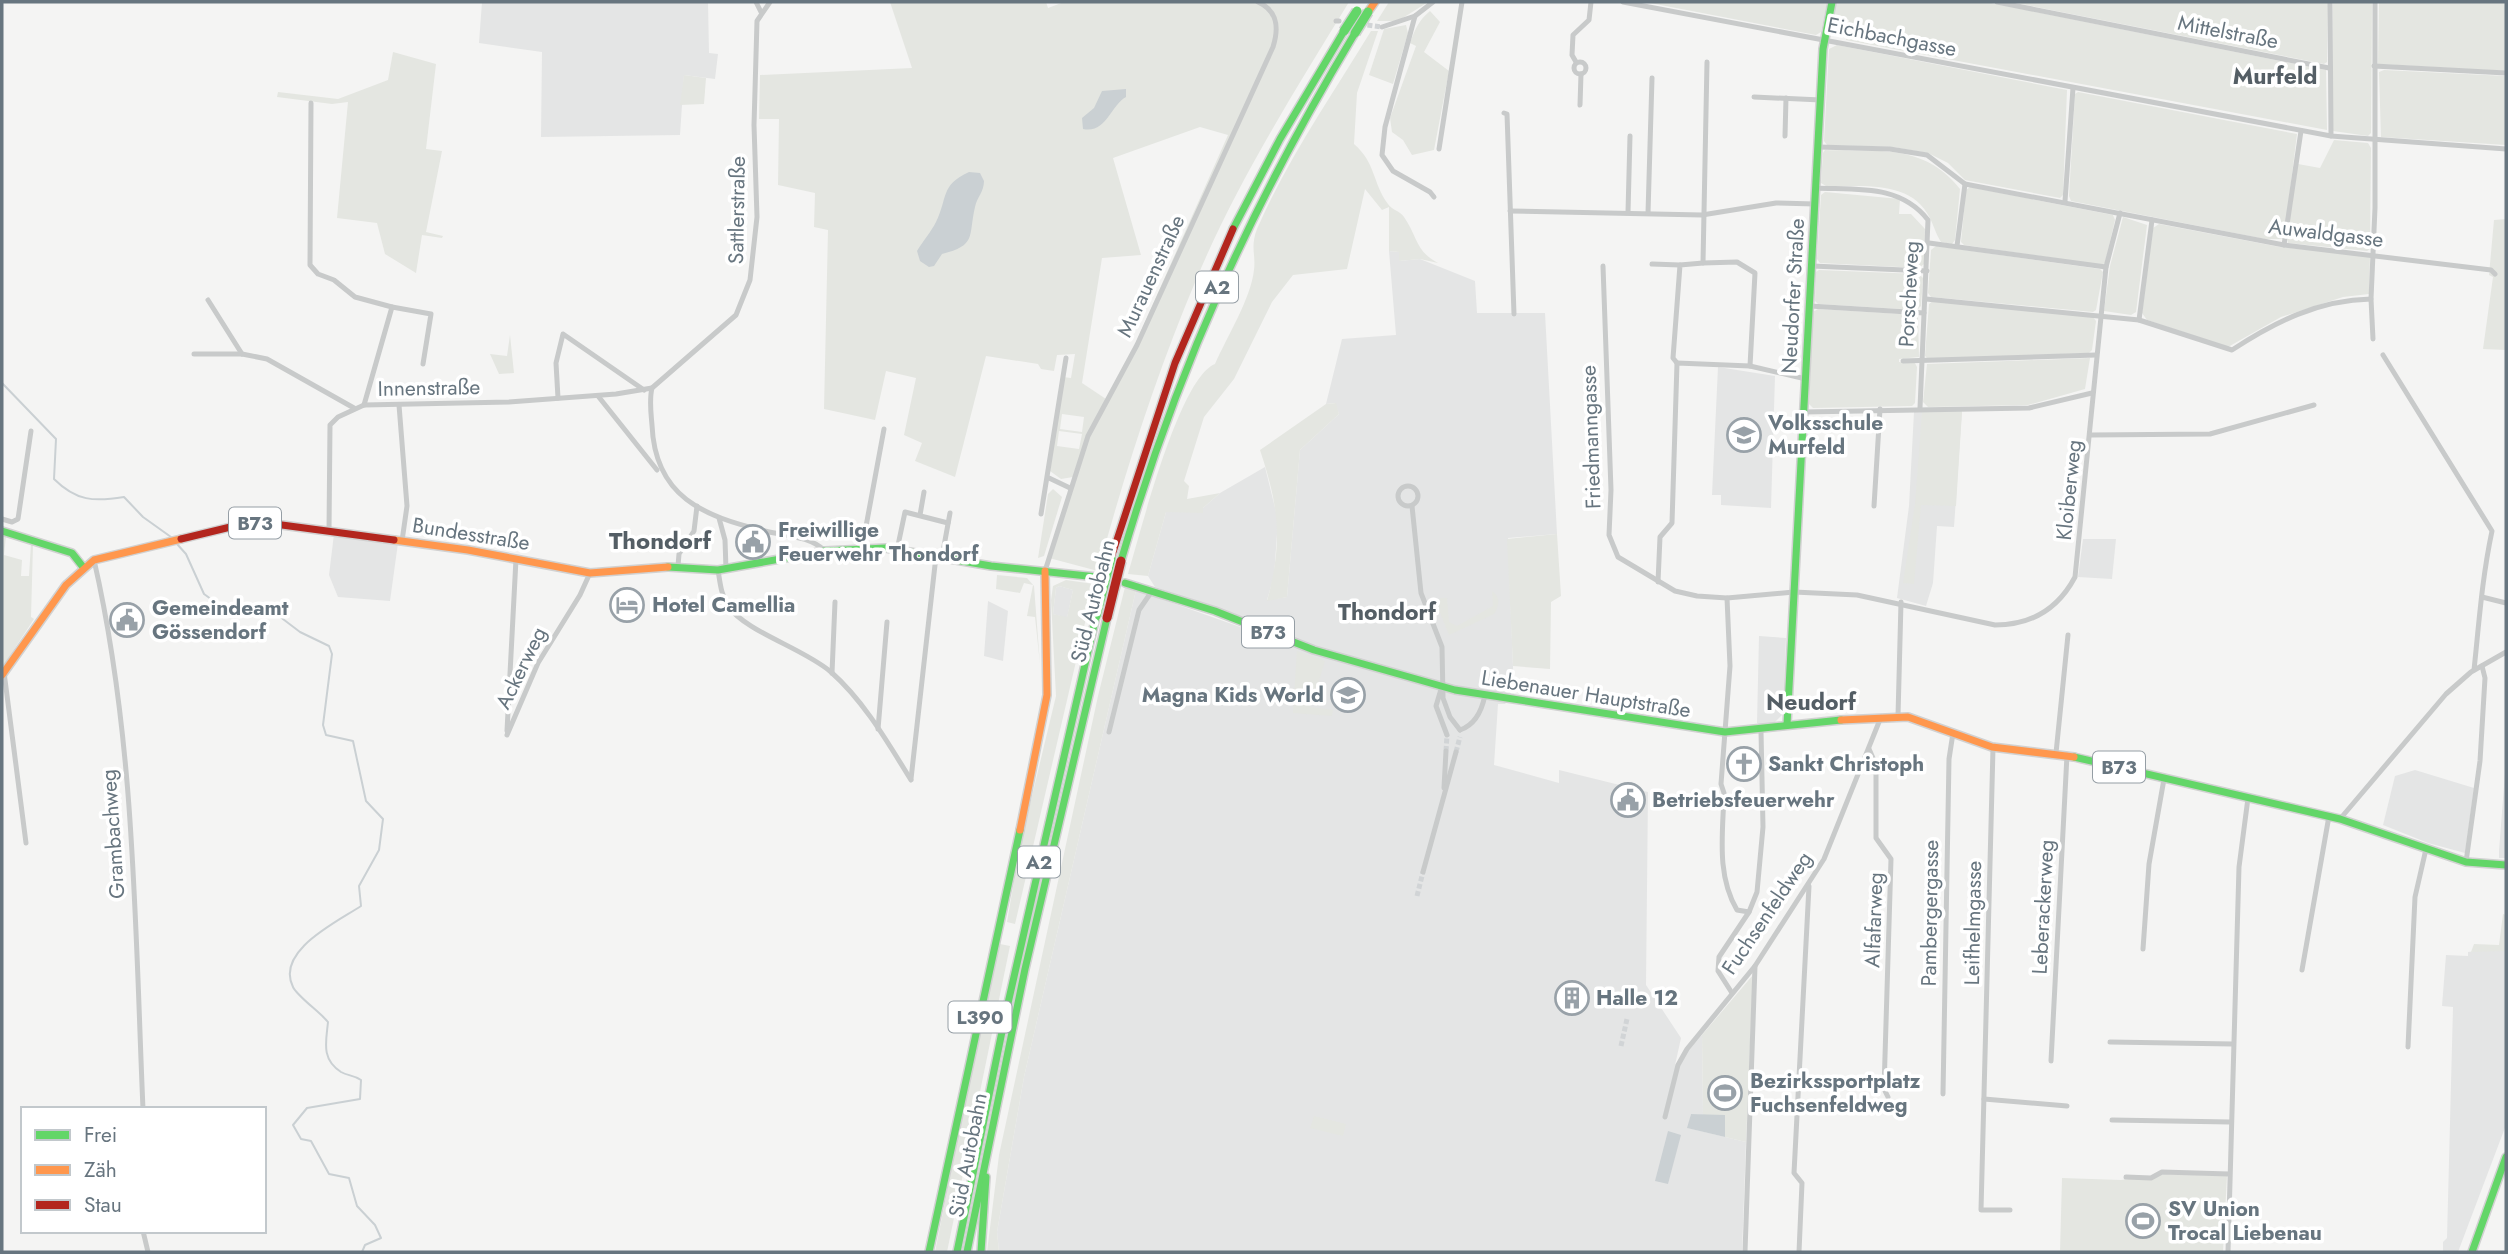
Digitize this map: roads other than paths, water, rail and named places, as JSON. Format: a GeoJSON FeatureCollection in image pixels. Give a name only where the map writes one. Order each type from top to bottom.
{"type":"FeatureCollection","features":[{"type":"Feature","properties":{"kind":"main road","name":"Süd Autobahn"},"geometry":{"type":"LineString","coordinates":[[955,1252],[1096,615],[1158,436],[1210,303],[1259,198],[1374,2]]}},
{"type":"Feature","properties":{"kind":"main road","name":"Neudorfer Straße"},"geometry":{"type":"LineString","coordinates":[[1794,592],[1815,188],[1825,40],[1832,2]]}},
{"type":"Feature","properties":{"kind":"main road","name":"Süd Autobahn"},"geometry":{"type":"LineString","coordinates":[[967,1252],[984,1162],[1107,618],[1116,560],[1153,422],[1201,298],[1251,192],[1359,6]]}},
{"type":"Feature","properties":{"kind":"main road","name":"Bundesstraße"},"geometry":{"type":"LineString","coordinates":[[3,673],[50,604],[83,567],[94,560],[247,523],[402,541],[590,573],[678,566],[722,569],[825,551],[862,548],[897,550],[991,566],[1045,571]]}},
{"type":"Feature","properties":{"kind":"main road"},"geometry":{"type":"LineString","coordinates":[[2,531],[72,553],[83,567]]}},
{"type":"Feature","properties":{"kind":"main road","name":"B73"},"geometry":{"type":"LineString","coordinates":[[1045,571],[1097,576]]}},
{"type":"Feature","properties":{"kind":"main road","name":"L390"},"geometry":{"type":"LineString","coordinates":[[929,1252],[1045,713],[1049,685],[1044,610],[1045,571]]}},
{"type":"Feature","properties":{"kind":"main road","name":"Liebenauer Hauptstraße"},"geometry":{"type":"LineString","coordinates":[[1125,583],[1314,650],[1442,686],[1485,695],[1725,732],[1761,731],[1828,719],[1898,716],[1993,748],[2067,755],[2329,816],[2426,849],[2506,865]]}},
{"type":"Feature","properties":{"kind":"main road"},"geometry":{"type":"LineString","coordinates":[[1787,725],[1794,592]]}},
{"type":"Feature","properties":{"kind":"main road"},"geometry":{"type":"LineString","coordinates":[[2472,1252],[2506,1157]]}},
{"type":"Feature","properties":{"kind":"main road"},"geometry":{"type":"LineString","coordinates":[[981,1252],[986,1181],[984,1162]]}},
{"type":"Feature","properties":{"kind":"street"},"geometry":{"type":"LineString","coordinates":[[756,2],[760,12],[770,2]]}},
{"type":"Feature","properties":{"kind":"street","name":"Murauenstraße"},"geometry":{"type":"LineString","coordinates":[[1045,571],[1088,436],[1137,345],[1273,47],[1277,34],[1275,17],[1267,6],[1258,2]]}},
{"type":"Feature","properties":{"kind":"street"},"geometry":{"type":"LineString","coordinates":[[1382,27],[1415,16],[1433,2]]}},
{"type":"Feature","properties":{"kind":"street"},"geometry":{"type":"LineString","coordinates":[[1439,149],[1462,2]]}},
{"type":"Feature","properties":{"kind":"street"},"geometry":{"type":"LineString","coordinates":[[1580,105],[1581,74],[1586,65],[1576,62],[1572,55],[1573,35],[1589,20],[1591,2]]}},
{"type":"Feature","properties":{"kind":"street","name":"Eichbachgasse"},"geometry":{"type":"LineString","coordinates":[[1623,2],[2331,136],[2506,149]]}},
{"type":"Feature","properties":{"kind":"street","name":"Mittelstraße"},"geometry":{"type":"LineString","coordinates":[[1997,2],[2329,68]]}},
{"type":"Feature","properties":{"kind":"street"},"geometry":{"type":"LineString","coordinates":[[2330,2],[2331,136]]}},
{"type":"Feature","properties":{"kind":"street"},"geometry":{"type":"LineString","coordinates":[[2373,339],[2371,299],[2374,255],[2375,2]]}},
{"type":"Feature","properties":{"kind":"street","name":"Sattlerstraße"},"geometry":{"type":"LineString","coordinates":[[652,388],[736,315],[750,280],[757,217],[754,101],[757,22],[760,12]]}},
{"type":"Feature","properties":{"kind":"street"},"geometry":{"type":"LineString","coordinates":[[1415,16],[1385,127],[1381,155],[1383,162],[1393,171],[1434,197]]}},
{"type":"Feature","properties":{"kind":"street"},"geometry":{"type":"LineString","coordinates":[[1576,62],[1573,69],[1581,74]]}},
{"type":"Feature","properties":{"kind":"street"},"geometry":{"type":"LineString","coordinates":[[1703,263],[1707,62]]}},
{"type":"Feature","properties":{"kind":"street"},"geometry":{"type":"LineString","coordinates":[[2374,66],[2506,73]]}},
{"type":"Feature","properties":{"kind":"street"},"geometry":{"type":"LineString","coordinates":[[1648,213],[1652,78]]}},
{"type":"Feature","properties":{"kind":"street"},"geometry":{"type":"LineString","coordinates":[[2065,201],[2073,88]]}},
{"type":"Feature","properties":{"kind":"street"},"geometry":{"type":"LineString","coordinates":[[1754,97],[1821,100]]}},
{"type":"Feature","properties":{"kind":"street"},"geometry":{"type":"LineString","coordinates":[[1785,136],[1786,98]]}},
{"type":"Feature","properties":{"kind":"street"},"geometry":{"type":"LineString","coordinates":[[311,103],[310,265],[318,274],[334,280],[355,297],[431,314],[423,364]]}},
{"type":"Feature","properties":{"kind":"street"},"geometry":{"type":"LineString","coordinates":[[1504,113],[1507,114],[1514,314]]}},
{"type":"Feature","properties":{"kind":"street"},"geometry":{"type":"LineString","coordinates":[[2284,245],[2301,131]]}},
{"type":"Feature","properties":{"kind":"street"},"geometry":{"type":"LineString","coordinates":[[1628,212],[1630,136]]}},
{"type":"Feature","properties":{"kind":"street","name":"Auwaldgasse"},"geometry":{"type":"LineString","coordinates":[[1818,147],[1890,149],[1927,155],[1965,184],[2284,245],[2491,270],[2495,274]]}},
{"type":"Feature","properties":{"kind":"street"},"geometry":{"type":"LineString","coordinates":[[1957,246],[1965,184]]}},
{"type":"Feature","properties":{"kind":"street","name":"Porscheweg"},"geometry":{"type":"LineString","coordinates":[[1815,188],[1888,192],[1902,196],[1916,205],[1928,220],[1920,408]]}},
{"type":"Feature","properties":{"kind":"street"},"geometry":{"type":"LineString","coordinates":[[1510,211],[1702,215],[1776,203],[1815,204]]}},
{"type":"Feature","properties":{"kind":"street","name":"Kloiberweg"},"geometry":{"type":"LineString","coordinates":[[1901,602],[1995,625],[2012,624],[2053,607],[2064,596],[2075,577],[2106,267],[2120,213]]}},
{"type":"Feature","properties":{"kind":"street"},"geometry":{"type":"LineString","coordinates":[[2139,320],[2152,220]]}},
{"type":"Feature","properties":{"kind":"street"},"geometry":{"type":"LineString","coordinates":[[1929,243],[2106,267]]}},
{"type":"Feature","properties":{"kind":"street"},"geometry":{"type":"LineString","coordinates":[[1653,264],[1737,262],[1755,273],[1750,366]]}},
{"type":"Feature","properties":{"kind":"street"},"geometry":{"type":"LineString","coordinates":[[1680,265],[1673,358],[1677,363],[1672,523],[1660,537],[1658,582],[1689,594],[1727,598],[1794,592],[1857,595],[1901,602],[1898,716]]}},
{"type":"Feature","properties":{"kind":"street"},"geometry":{"type":"LineString","coordinates":[[1812,265],[1927,271]]}},
{"type":"Feature","properties":{"kind":"street","name":"Friedmanngasse"},"geometry":{"type":"LineString","coordinates":[[1603,266],[1611,490],[1609,536],[1618,557],[1658,582]]}},
{"type":"Feature","properties":{"kind":"street"},"geometry":{"type":"LineString","coordinates":[[1926,299],[2139,320],[2232,350],[2283,318],[2340,300],[2371,299]]}},
{"type":"Feature","properties":{"kind":"street"},"geometry":{"type":"LineString","coordinates":[[208,300],[242,354]]}},
{"type":"Feature","properties":{"kind":"street"},"geometry":{"type":"LineString","coordinates":[[1810,306],[1924,313]]}},
{"type":"Feature","properties":{"kind":"street"},"geometry":{"type":"LineString","coordinates":[[364,405],[392,307]]}},
{"type":"Feature","properties":{"kind":"street"},"geometry":{"type":"LineString","coordinates":[[558,398],[556,363],[563,334],[644,390]]}},
{"type":"Feature","properties":{"kind":"street"},"geometry":{"type":"LineString","coordinates":[[194,354],[242,354],[273,362],[354,408]]}},
{"type":"Feature","properties":{"kind":"street"},"geometry":{"type":"LineString","coordinates":[[1903,361],[2096,355]]}},
{"type":"Feature","properties":{"kind":"street"},"geometry":{"type":"LineString","coordinates":[[2383,355],[2492,531],[2481,585],[2474,670]]}},
{"type":"Feature","properties":{"kind":"street"},"geometry":{"type":"LineString","coordinates":[[1041,514],[1049,478],[1066,358]]}},
{"type":"Feature","properties":{"kind":"street"},"geometry":{"type":"LineString","coordinates":[[1677,363],[1750,366],[1806,379]]}},
{"type":"Feature","properties":{"kind":"street"},"geometry":{"type":"LineString","coordinates":[[652,388],[653,442],[661,474]]}},
{"type":"Feature","properties":{"kind":"street","name":"Innenstraße"},"geometry":{"type":"LineString","coordinates":[[339,416],[364,405],[598,396],[652,388]]}},
{"type":"Feature","properties":{"kind":"street"},"geometry":{"type":"LineString","coordinates":[[1804,412],[2029,408],[2092,393]]}},
{"type":"Feature","properties":{"kind":"street"},"geometry":{"type":"LineString","coordinates":[[598,396],[661,474],[696,506],[719,518],[813,542],[825,551]]}},
{"type":"Feature","properties":{"kind":"street"},"geometry":{"type":"LineString","coordinates":[[329,531],[328,436],[330,425],[339,416],[341,402]]}},
{"type":"Feature","properties":{"kind":"street"},"geometry":{"type":"LineString","coordinates":[[399,405],[407,506],[402,541]]}},
{"type":"Feature","properties":{"kind":"street"},"geometry":{"type":"LineString","coordinates":[[2091,435],[2210,434],[2314,405]]}},
{"type":"Feature","properties":{"kind":"street"},"geometry":{"type":"LineString","coordinates":[[1874,506],[1880,409]]}},
{"type":"Feature","properties":{"kind":"street"},"geometry":{"type":"LineString","coordinates":[[862,548],[884,429]]}},
{"type":"Feature","properties":{"kind":"street"},"geometry":{"type":"LineString","coordinates":[[2,519],[12,522],[18,519],[31,431]]}},
{"type":"Feature","properties":{"kind":"street"},"geometry":{"type":"LineString","coordinates":[[1049,478],[1070,488]]}},
{"type":"Feature","properties":{"kind":"street"},"geometry":{"type":"LineString","coordinates":[[920,514],[924,492]]}},
{"type":"Feature","properties":{"kind":"street"},"geometry":{"type":"LineString","coordinates":[[678,566],[679,554],[694,531],[696,506]]}},
{"type":"Feature","properties":{"kind":"street"},"geometry":{"type":"LineString","coordinates":[[1412,506],[1420,590],[1441,644],[1442,686],[1446,708],[1460,733],[1480,713],[1485,695]]}},
{"type":"Feature","properties":{"kind":"street"},"geometry":{"type":"LineString","coordinates":[[897,550],[905,512],[948,523]]}},
{"type":"Feature","properties":{"kind":"street"},"geometry":{"type":"LineString","coordinates":[[719,518],[725,540],[722,569],[724,598],[738,618],[803,653],[832,673],[878,729],[911,780],[939,557],[950,513]]}},
{"type":"Feature","properties":{"kind":"street","name":"Ackerweg"},"geometry":{"type":"LineString","coordinates":[[516,559],[507,735],[538,663],[585,587],[590,573]]}},
{"type":"Feature","properties":{"kind":"street","name":"Grambachweg"},"geometry":{"type":"LineString","coordinates":[[94,560],[111,642],[119,704],[132,863],[143,1107]]}},
{"type":"Feature","properties":{"kind":"street"},"geometry":{"type":"LineString","coordinates":[[1109,732],[1139,610],[1152,591]]}},
{"type":"Feature","properties":{"kind":"street"},"geometry":{"type":"LineString","coordinates":[[2482,597],[2506,603]]}},
{"type":"Feature","properties":{"kind":"street"},"geometry":{"type":"LineString","coordinates":[[1727,598],[1730,666],[1721,784],[1724,793],[1722,869],[1728,896],[1737,910],[1738,927]]}},
{"type":"Feature","properties":{"kind":"street"},"geometry":{"type":"LineString","coordinates":[[832,673],[835,602]]}},
{"type":"Feature","properties":{"kind":"street"},"geometry":{"type":"LineString","coordinates":[[878,729],[887,622]]}},
{"type":"Feature","properties":{"kind":"street"},"geometry":{"type":"LineString","coordinates":[[2056,753],[2068,635]]}},
{"type":"Feature","properties":{"kind":"street"},"geometry":{"type":"LineString","coordinates":[[2340,819],[2416,727],[2474,670],[2506,652]]}},
{"type":"Feature","properties":{"kind":"street"},"geometry":{"type":"LineString","coordinates":[[2467,858],[2480,761],[2485,678],[2482,666]]}},
{"type":"Feature","properties":{"kind":"street"},"geometry":{"type":"LineString","coordinates":[[3,673],[26,842]]}},
{"type":"Feature","properties":{"kind":"street"},"geometry":{"type":"LineString","coordinates":[[1442,686],[1436,706],[1447,735]]}},
{"type":"Feature","properties":{"kind":"street","name":"Fuchsenfeldweg"},"geometry":{"type":"LineString","coordinates":[[1665,1117],[1682,1057],[1755,966],[1824,859],[1881,716]]}},
{"type":"Feature","properties":{"kind":"street"},"geometry":{"type":"LineString","coordinates":[[1732,993],[1718,971],[1719,957],[1749,912],[1757,892],[1763,827],[1761,731]]}},
{"type":"Feature","properties":{"kind":"street","name":"Pambergergasse"},"geometry":{"type":"LineString","coordinates":[[1943,1094],[1949,759],[1953,733]]}},
{"type":"Feature","properties":{"kind":"street","name":"Leifhelmgasse"},"geometry":{"type":"LineString","coordinates":[[1993,748],[1981,1210],[2010,1210]]}},
{"type":"Feature","properties":{"kind":"street","name":"Alfafarweg"},"geometry":{"type":"LineString","coordinates":[[1869,749],[1876,765],[1876,838],[1891,859],[1884,1090],[1888,1097]]}},
{"type":"Feature","properties":{"kind":"street"},"geometry":{"type":"LineString","coordinates":[[1444,788],[1446,751]]}},
{"type":"Feature","properties":{"kind":"street"},"geometry":{"type":"LineString","coordinates":[[1423,872],[1456,752]]}},
{"type":"Feature","properties":{"kind":"street","name":"Leberackerweg"},"geometry":{"type":"LineString","coordinates":[[2051,1061],[2067,755]]}},
{"type":"Feature","properties":{"kind":"street"},"geometry":{"type":"LineString","coordinates":[[2143,949],[2149,864],[2164,779]]}},
{"type":"Feature","properties":{"kind":"street"},"geometry":{"type":"LineString","coordinates":[[2228,1252],[2239,867],[2248,798]]}},
{"type":"Feature","properties":{"kind":"street"},"geometry":{"type":"LineString","coordinates":[[2302,970],[2329,816]]}},
{"type":"Feature","properties":{"kind":"street"},"geometry":{"type":"LineString","coordinates":[[2408,1047],[2416,897],[2426,849]]}},
{"type":"Feature","properties":{"kind":"street"},"geometry":{"type":"LineString","coordinates":[[1800,1252],[1802,1183],[1794,1173],[1810,883]]}},
{"type":"Feature","properties":{"kind":"street"},"geometry":{"type":"LineString","coordinates":[[1737,910],[1749,912]]}},
{"type":"Feature","properties":{"kind":"street"},"geometry":{"type":"LineString","coordinates":[[1745,1252],[1755,966]]}},
{"type":"Feature","properties":{"kind":"street"},"geometry":{"type":"LineString","coordinates":[[2110,1042],[2233,1044]]}},
{"type":"Feature","properties":{"kind":"street"},"geometry":{"type":"LineString","coordinates":[[1984,1099],[2067,1106]]}},
{"type":"Feature","properties":{"kind":"street"},"geometry":{"type":"LineString","coordinates":[[2112,1120],[2230,1122]]}},
{"type":"Feature","properties":{"kind":"street"},"geometry":{"type":"LineString","coordinates":[[2126,1177],[2151,1178],[2162,1172],[2229,1174]]}},
{"type":"Feature","properties":{"kind":"street"},"geometry":{"type":"LineString","coordinates":[[143,1233],[148,1252]]}},
{"type":"Feature","properties":{"kind":"waterway"},"geometry":{"type":"LineString","coordinates":[[2,383],[56,439],[54,479],[78,496],[94,499],[124,497],[143,517],[171,537]]}},
{"type":"Feature","properties":{"kind":"waterway"},"geometry":{"type":"LineString","coordinates":[[177,544],[186,554],[204,594],[222,607],[275,613],[300,632],[329,646],[332,654],[323,725],[326,735],[353,741],[366,801],[383,819],[379,850],[359,886],[361,906],[311,939],[293,961],[290,974],[295,991],[328,1022],[326,1050],[330,1062],[341,1072],[361,1080],[360,1099],[307,1108],[293,1125],[301,1139],[311,1141],[329,1174],[349,1178],[357,1206],[375,1225],[381,1238],[365,1245],[362,1252]]}},
{"type":"Feature","properties":{"kind":"tunnel"},"geometry":{"type":"LineString","coordinates":[[1360,24],[1382,27]]}},
{"type":"Feature","properties":{"kind":"tunnel"},"geometry":{"type":"LineString","coordinates":[[1446,751],[1447,735]]}},
{"type":"Feature","properties":{"kind":"tunnel"},"geometry":{"type":"LineString","coordinates":[[1456,752],[1460,737]]}},
{"type":"Feature","properties":{"kind":"tunnel"},"geometry":{"type":"LineString","coordinates":[[1417,896],[1423,872]]}},
{"type":"Feature","properties":{"kind":"tunnel"},"geometry":{"type":"LineString","coordinates":[[1621,1046],[1627,1019]]}},
{"type":"Feature","properties":{"kind":"place","name":"Volksschule Murfeld"},"geometry":{"type":"Point","coordinates":[1744,435]}},
{"type":"Feature","properties":{"kind":"place","name":"Freiwillige Feuerwehr Thondorf"},"geometry":{"type":"Point","coordinates":[753,542]}},
{"type":"Feature","properties":{"kind":"place","name":"Hotel Camellia"},"geometry":{"type":"Point","coordinates":[627,605]}},
{"type":"Feature","properties":{"kind":"place","name":"Gemeindeamt Gössendorf"},"geometry":{"type":"Point","coordinates":[127,620]}},
{"type":"Feature","properties":{"kind":"place","name":"Magna Kids World"},"geometry":{"type":"Point","coordinates":[1348,695]}},
{"type":"Feature","properties":{"kind":"place","name":"Sankt Christoph"},"geometry":{"type":"Point","coordinates":[1744,764]}},
{"type":"Feature","properties":{"kind":"place","name":"Betriebsfeuerwehr"},"geometry":{"type":"Point","coordinates":[1628,800]}},
{"type":"Feature","properties":{"kind":"place","name":"Halle 12"},"geometry":{"type":"Point","coordinates":[1572,998]}},
{"type":"Feature","properties":{"kind":"place","name":"Bezirkssportplatz Fuchsenfeldweg"},"geometry":{"type":"Point","coordinates":[1725,1093]}},
{"type":"Feature","properties":{"kind":"place","name":"SV Union Trocal Liebenau"},"geometry":{"type":"Point","coordinates":[2143,1221]}},
{"type":"Feature","properties":{"kind":"district","name":"Murfeld"},"geometry":{"type":"Point","coordinates":[2275,76]}},
{"type":"Feature","properties":{"kind":"district","name":"Thondorf"},"geometry":{"type":"Point","coordinates":[660,540]}},
{"type":"Feature","properties":{"kind":"district","name":"Thondorf"},"geometry":{"type":"Point","coordinates":[1387,612]}},
{"type":"Feature","properties":{"kind":"district","name":"Neudorf"},"geometry":{"type":"Point","coordinates":[1811,702]}}]}
